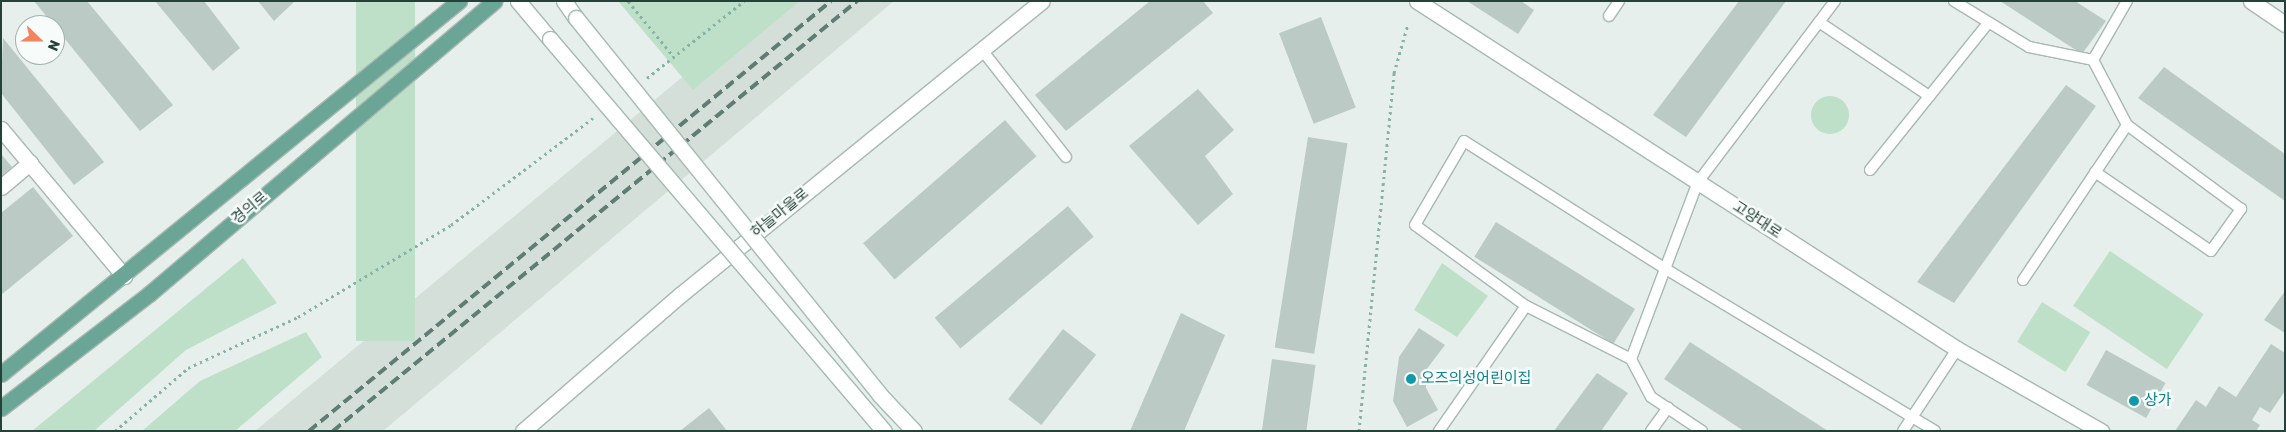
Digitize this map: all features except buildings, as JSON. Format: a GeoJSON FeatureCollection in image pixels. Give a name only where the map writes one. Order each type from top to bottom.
{"type":"FeatureCollection","features":[{"type":"Feature","properties":{"kind":"main road","name":"경의로"},"geometry":{"type":"LineString","coordinates":[[1,374],[124,276],[459,1]]}},
{"type":"Feature","properties":{"kind":"main road","name":"경의로"},"geometry":{"type":"LineString","coordinates":[[1,408],[148,294],[495,1]]}},
{"type":"Feature","properties":{"kind":"main road"},"geometry":{"type":"LineString","coordinates":[[518,1],[884,431]]}},
{"type":"Feature","properties":{"kind":"main road"},"geometry":{"type":"LineString","coordinates":[[564,1],[879,394],[914,431]]}},
{"type":"Feature","properties":{"kind":"main road","name":"하늘마을로"},"geometry":{"type":"LineString","coordinates":[[523,431],[680,295],[1042,1]]}},
{"type":"Feature","properties":{"kind":"main road","name":"고양대로"},"geometry":{"type":"LineString","coordinates":[[1417,1],[1957,348],[2101,431]]}},
{"type":"Feature","properties":{"kind":"main road"},"geometry":{"type":"LineString","coordinates":[[2252,1],[2285,24]]}},
{"type":"Feature","properties":{"kind":"main road"},"geometry":{"type":"LineString","coordinates":[[1,128],[124,276]]}},
{"type":"Feature","properties":{"kind":"main road"},"geometry":{"type":"LineString","coordinates":[[1,187],[30,163]]}},
{"type":"Feature","properties":{"kind":"lane"},"geometry":{"type":"LineString","coordinates":[[1608,16],[1619,1]]}},
{"type":"Feature","properties":{"kind":"lane"},"geometry":{"type":"LineString","coordinates":[[1631,359],[1698,182],[1835,1]]}},
{"type":"Feature","properties":{"kind":"lane"},"geometry":{"type":"LineString","coordinates":[[1954,1],[2029,47],[2093,60]]}},
{"type":"Feature","properties":{"kind":"lane"},"geometry":{"type":"LineString","coordinates":[[2093,60],[2127,1]]}},
{"type":"Feature","properties":{"kind":"lane"},"geometry":{"type":"LineString","coordinates":[[1819,22],[1929,96]]}},
{"type":"Feature","properties":{"kind":"lane"},"geometry":{"type":"LineString","coordinates":[[1870,170],[1988,23]]}},
{"type":"Feature","properties":{"kind":"lane"},"geometry":{"type":"LineString","coordinates":[[982,50],[1066,156]]}},
{"type":"Feature","properties":{"kind":"lane"},"geometry":{"type":"LineString","coordinates":[[2093,60],[2127,125],[2241,209],[2211,251],[2095,172]]}},
{"type":"Feature","properties":{"kind":"lane"},"geometry":{"type":"LineString","coordinates":[[2023,280],[2127,125]]}},
{"type":"Feature","properties":{"kind":"lane"},"geometry":{"type":"LineString","coordinates":[[1702,431],[1651,397],[1631,359],[1526,306],[1415,225],[1464,141],[1664,268],[1935,431]]}},
{"type":"Feature","properties":{"kind":"lane"},"geometry":{"type":"LineString","coordinates":[[1438,431],[1526,306]]}},
{"type":"Feature","properties":{"kind":"lane"},"geometry":{"type":"LineString","coordinates":[[1903,431],[1957,348]]}},
{"type":"Feature","properties":{"kind":"lane"},"geometry":{"type":"LineString","coordinates":[[1651,431],[1668,408]]}},
{"type":"Feature","properties":{"kind":"path"},"geometry":{"type":"LineString","coordinates":[[628,1],[674,57]]}},
{"type":"Feature","properties":{"kind":"path"},"geometry":{"type":"LineString","coordinates":[[639,83],[744,1]]}},
{"type":"Feature","properties":{"kind":"path"},"geometry":{"type":"LineString","coordinates":[[1359,431],[1394,73],[1408,24]]}},
{"type":"Feature","properties":{"kind":"path"},"geometry":{"type":"LineString","coordinates":[[115,431],[188,368],[298,317],[451,225],[600,113]]}},
{"type":"Feature","properties":{"kind":"shaded area"},"geometry":{"type":"Polygon","coordinates":[[[774,1],[894,1],[383,431],[255,431],[774,1]]]}},
{"type":"Feature","properties":{"kind":"green space"},"geometry":{"type":"Polygon","coordinates":[[[356,1],[415,1],[415,341],[356,341],[356,1]]]}},
{"type":"Feature","properties":{"kind":"green space"},"geometry":{"type":"Polygon","coordinates":[[[618,1],[800,1],[693,90],[618,1]]]}},
{"type":"Feature","properties":{"kind":"green space"},"geometry":{"type":"Polygon","coordinates":[[[1830,96],[1844,101],[1849,115],[1844,129],[1830,134],[1816,129],[1811,115],[1816,101],[1830,96]]]}},
{"type":"Feature","properties":{"kind":"green space"},"geometry":{"type":"Polygon","coordinates":[[[2110,251],[2204,314],[2167,369],[2073,306],[2110,251]]]}},
{"type":"Feature","properties":{"kind":"green space"},"geometry":{"type":"Polygon","coordinates":[[[243,258],[277,303],[186,350],[94,431],[32,431],[243,258]]]}},
{"type":"Feature","properties":{"kind":"green space"},"geometry":{"type":"Polygon","coordinates":[[[1442,263],[1488,296],[1457,337],[1414,310],[1442,263]]]}},
{"type":"Feature","properties":{"kind":"green space"},"geometry":{"type":"Polygon","coordinates":[[[2042,302],[2090,332],[2065,372],[2017,342],[2042,302]]]}},
{"type":"Feature","properties":{"kind":"green space"},"geometry":{"type":"Polygon","coordinates":[[[306,332],[322,357],[235,431],[142,431],[200,381],[306,332]]]}},
{"type":"Feature","properties":{"kind":"railway"},"geometry":{"type":"LineString","coordinates":[[309,431],[831,1]]}},
{"type":"Feature","properties":{"kind":"railway"},"geometry":{"type":"LineString","coordinates":[[333,431],[857,1]]}},
{"type":"Feature","properties":{"kind":"place","name":"오즈의성어린이집"},"geometry":{"type":"Point","coordinates":[1411,379]}},
{"type":"Feature","properties":{"kind":"place","name":"상가"},"geometry":{"type":"Point","coordinates":[2134,401]}}]}
